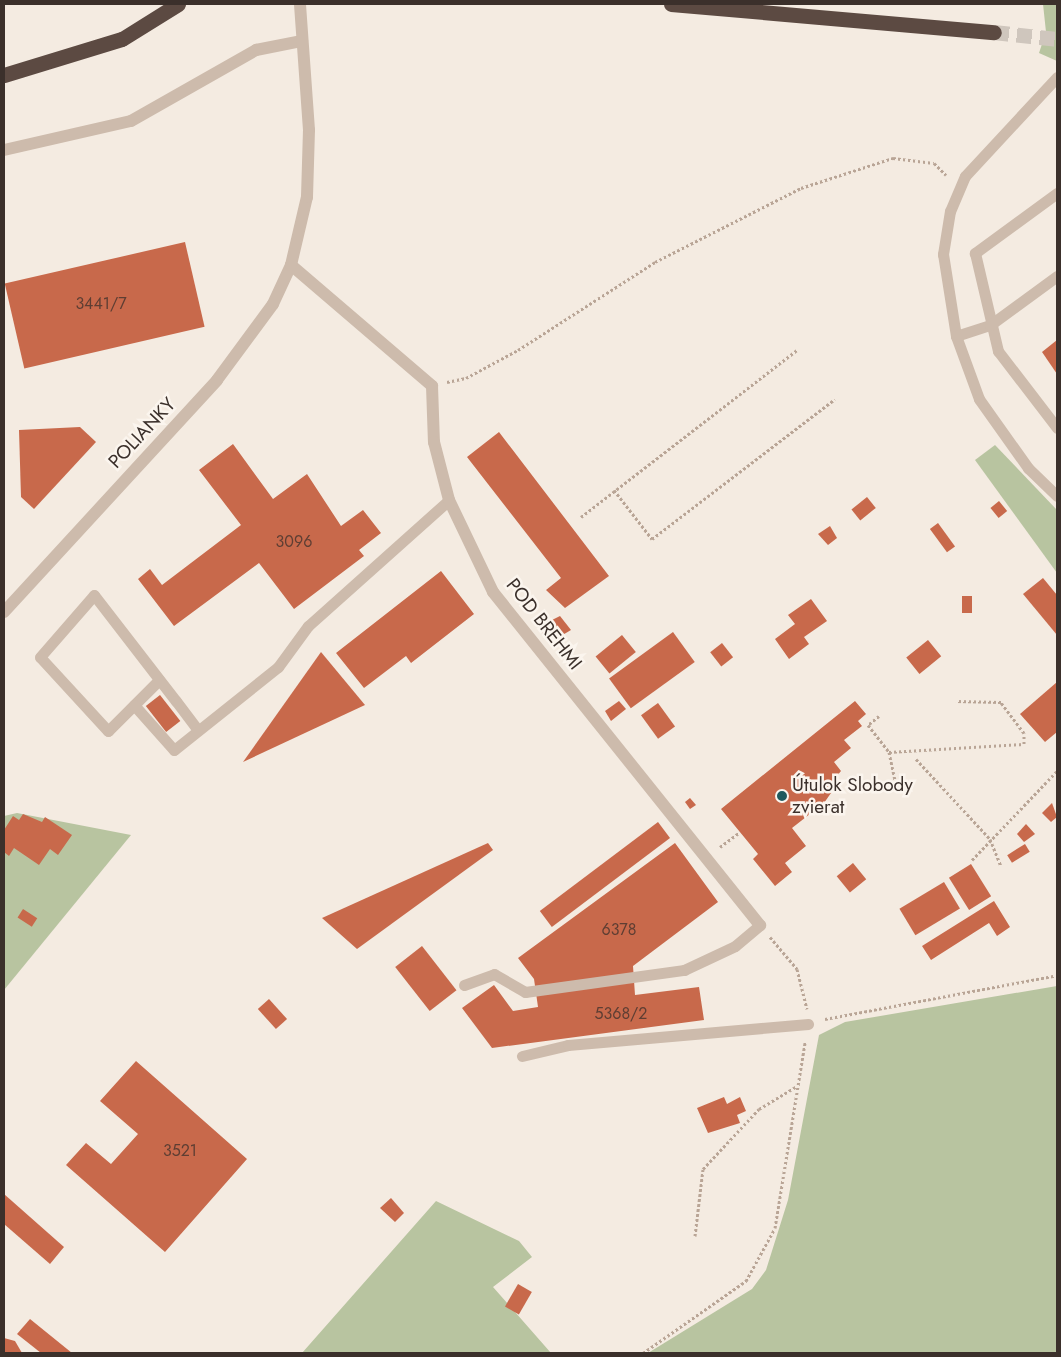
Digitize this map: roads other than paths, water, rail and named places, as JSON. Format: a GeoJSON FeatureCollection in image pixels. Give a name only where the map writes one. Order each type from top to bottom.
{"type":"FeatureCollection","features":[{"type":"Feature","properties":{"kind":"highway"},"geometry":{"type":"LineString","coordinates":[[4,75],[122,39],[178,4]]}},
{"type":"Feature","properties":{"kind":"highway"},"geometry":{"type":"LineString","coordinates":[[671,4],[994,32]]}},
{"type":"Feature","properties":{"kind":"street","name":"POLIANKY"},"geometry":{"type":"LineString","coordinates":[[4,612],[246,345],[290,265],[307,197],[309,130],[300,4]]}},
{"type":"Feature","properties":{"kind":"street"},"geometry":{"type":"LineString","coordinates":[[4,150],[131,121],[256,50],[302,41]]}},
{"type":"Feature","properties":{"kind":"street","name":"POD BREHMI"},"geometry":{"type":"LineString","coordinates":[[290,265],[432,386],[434,442],[449,500],[493,592],[760,925]]}},
{"type":"Feature","properties":{"kind":"lane"},"geometry":{"type":"LineString","coordinates":[[1057,77],[978,159],[956,194],[943,254],[956,336],[979,399],[1028,468],[1057,496]]}},
{"type":"Feature","properties":{"kind":"lane"},"geometry":{"type":"LineString","coordinates":[[1057,192],[975,253],[990,325],[998,351],[1057,428]]}},
{"type":"Feature","properties":{"kind":"lane"},"geometry":{"type":"LineString","coordinates":[[956,336],[990,325],[1057,276]]}},
{"type":"Feature","properties":{"kind":"lane"},"geometry":{"type":"LineString","coordinates":[[134,705],[174,750],[278,667],[308,626],[449,500]]}},
{"type":"Feature","properties":{"kind":"lane"},"geometry":{"type":"LineString","coordinates":[[159,680],[108,730],[40,657],[94,595],[198,730]]}},
{"type":"Feature","properties":{"kind":"lane"},"geometry":{"type":"LineString","coordinates":[[464,985],[494,974],[525,992],[684,970],[735,946],[760,925]]}},
{"type":"Feature","properties":{"kind":"lane"},"geometry":{"type":"LineString","coordinates":[[522,1056],[568,1045],[808,1024]]}},
{"type":"Feature","properties":{"kind":"tunnel"},"geometry":{"type":"LineString","coordinates":[[994,32],[1057,39]]}},
{"type":"Feature","properties":{"kind":"place","name":"Útulok Slobody zvierat"},"geometry":{"type":"Point","coordinates":[782,796]}}]}
